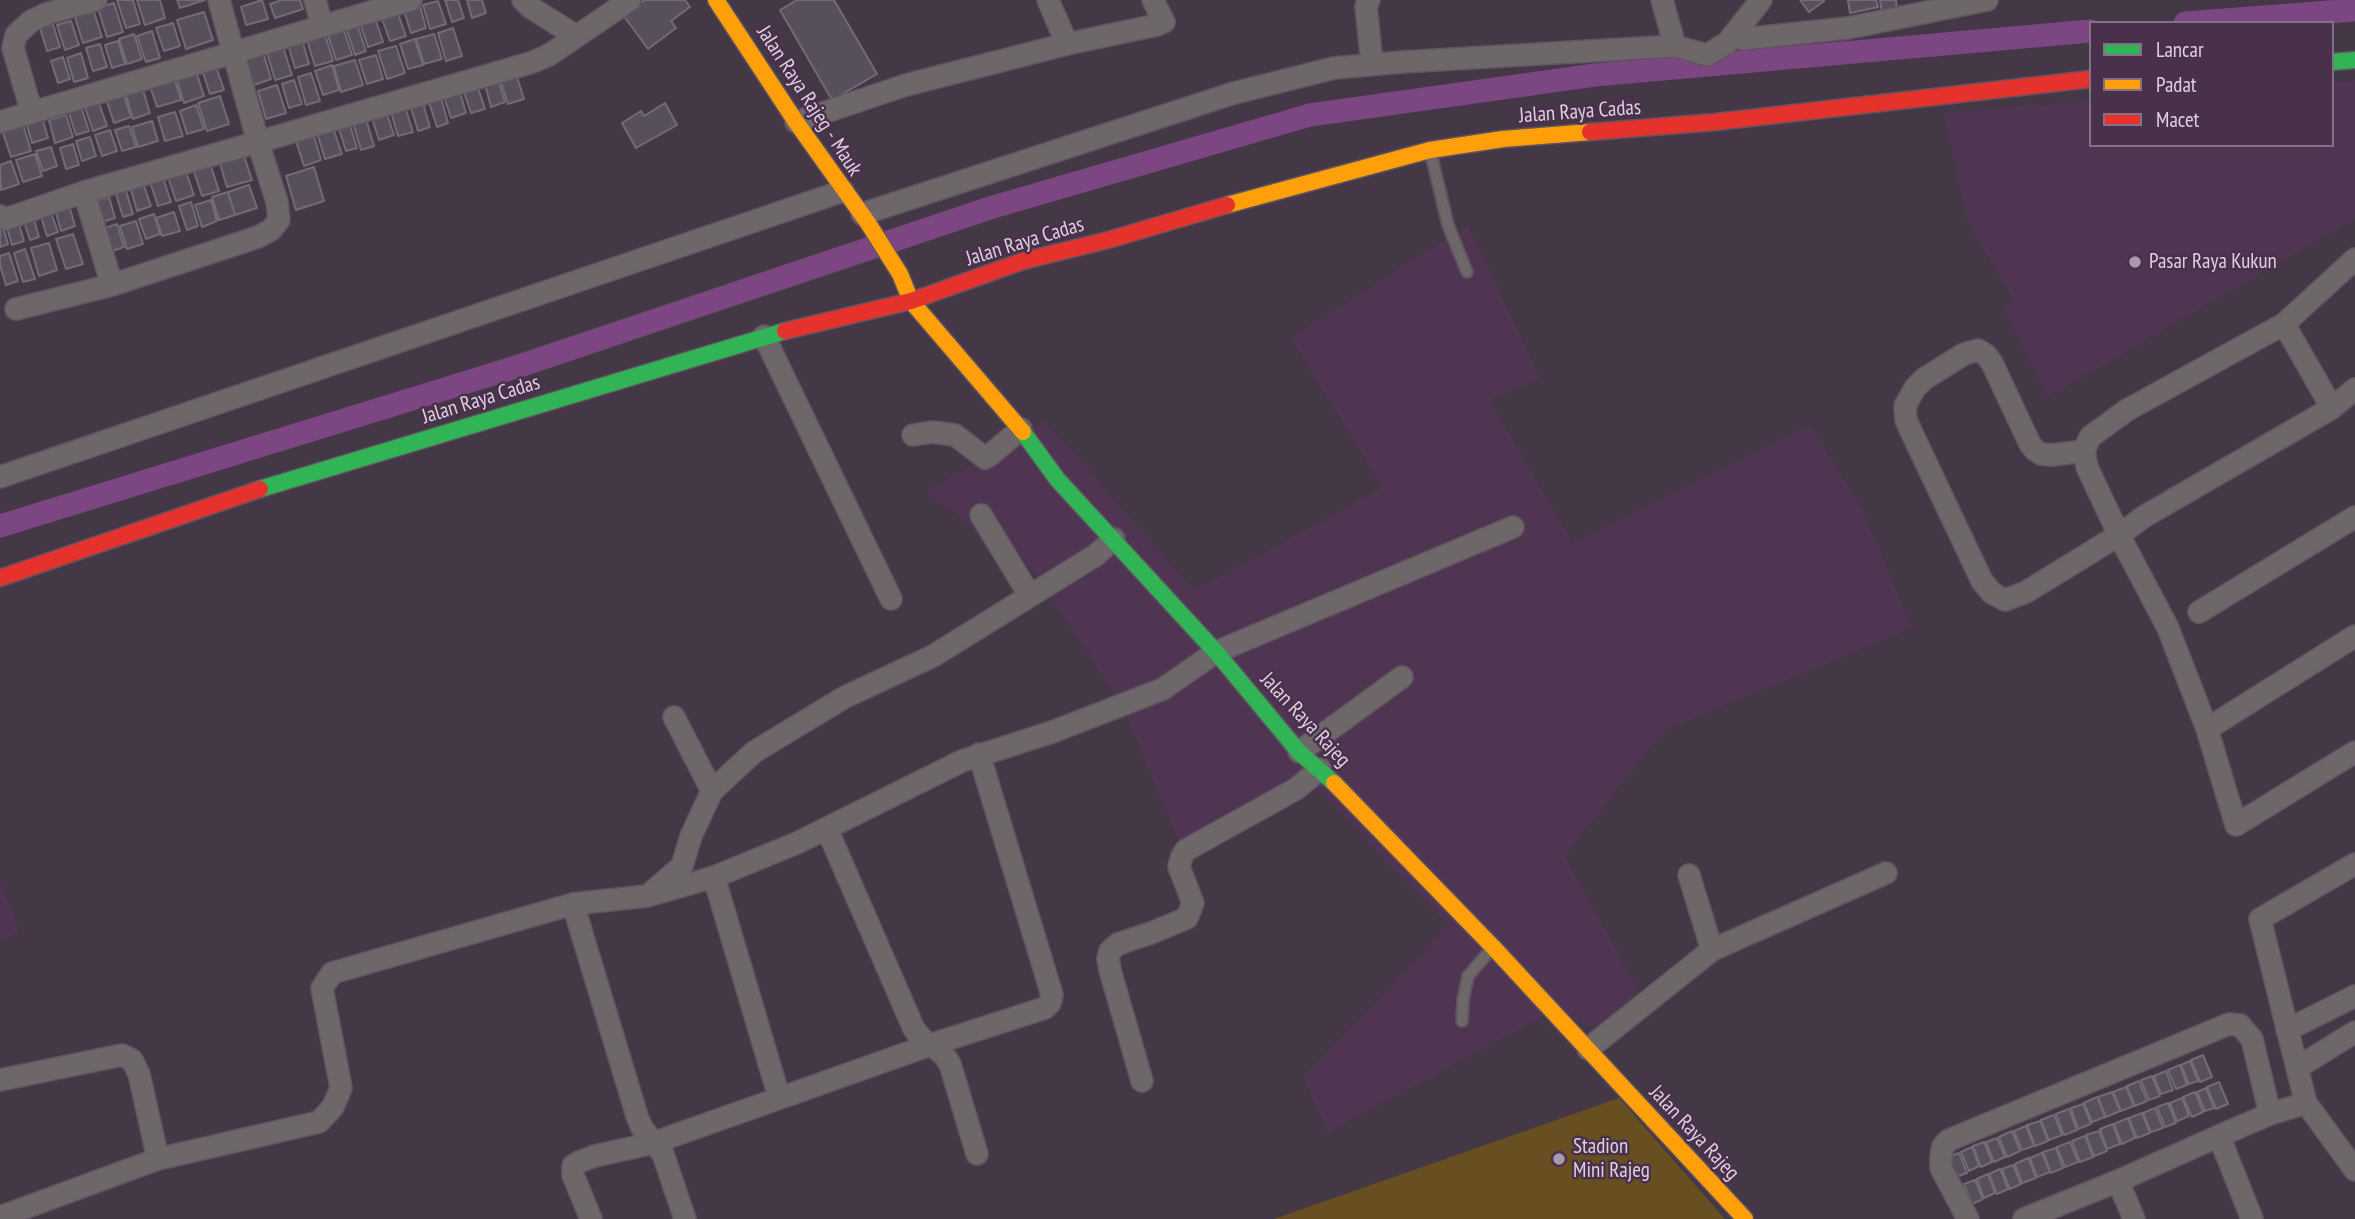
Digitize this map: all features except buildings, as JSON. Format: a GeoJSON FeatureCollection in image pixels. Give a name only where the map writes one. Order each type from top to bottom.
{"type":"FeatureCollection","features":[{"type":"Feature","properties":{"kind":"street"},"geometry":{"type":"LineString","coordinates":[[32,113],[13,48],[16,35],[21,28],[46,14],[96,0]]}},
{"type":"Feature","properties":{"kind":"street"},"geometry":{"type":"LineString","coordinates":[[16,309],[112,285],[258,237],[271,230],[279,220],[277,202],[219,0]]}},
{"type":"Feature","properties":{"kind":"street"},"geometry":{"type":"LineString","coordinates":[[315,0],[322,26]]}},
{"type":"Feature","properties":{"kind":"street"},"geometry":{"type":"LineString","coordinates":[[0,122],[411,0]]}},
{"type":"Feature","properties":{"kind":"street"},"geometry":{"type":"LineString","coordinates":[[523,0],[576,36]]}},
{"type":"Feature","properties":{"kind":"street"},"geometry":{"type":"LineString","coordinates":[[0,216],[6,219],[84,192],[530,63],[549,55],[630,0]]}},
{"type":"Feature","properties":{"kind":"street","name":"Jalan Raya Rajeg - Mauk"},"geometry":{"type":"LineString","coordinates":[[716,0],[796,122],[865,219]]}},
{"type":"Feature","properties":{"kind":"street"},"geometry":{"type":"LineString","coordinates":[[1048,0],[1068,44]]}},
{"type":"Feature","properties":{"kind":"street"},"geometry":{"type":"LineString","coordinates":[[796,122],[906,85],[1164,22],[1153,0]]}},
{"type":"Feature","properties":{"kind":"street"},"geometry":{"type":"LineString","coordinates":[[1369,0],[1366,6],[1372,64]]}},
{"type":"Feature","properties":{"kind":"street"},"geometry":{"type":"LineString","coordinates":[[1662,0],[1675,46]]}},
{"type":"Feature","properties":{"kind":"street"},"geometry":{"type":"LineString","coordinates":[[1725,43],[1848,28],[1987,0]]}},
{"type":"Feature","properties":{"kind":"street"},"geometry":{"type":"LineString","coordinates":[[865,219],[1234,93],[1334,68],[1675,46],[1707,55],[1725,43],[1756,2]]}},
{"type":"Feature","properties":{"kind":"street"},"geometry":{"type":"LineString","coordinates":[[2334,62],[2355,61]]}},
{"type":"Feature","properties":{"kind":"street","name":"Jalan Raya Cadas"},"geometry":{"type":"LineString","coordinates":[[0,578],[269,486],[764,336],[911,301],[1023,261],[1108,240],[1321,178],[1430,150],[1503,139],[1715,122],[2089,79]]}},
{"type":"Feature","properties":{"kind":"street"},"geometry":{"type":"LineString","coordinates":[[0,477],[843,191]]}},
{"type":"Feature","properties":{"kind":"street"},"geometry":{"type":"LineString","coordinates":[[84,192],[112,285]]}},
{"type":"Feature","properties":{"kind":"street","name":"Jalan Raya Rajeg"},"geometry":{"type":"LineString","coordinates":[[865,219],[900,274],[911,301],[1021,429],[1057,479],[1216,652],[1299,752],[1321,769],[1493,947],[1745,1219]]}},
{"type":"Feature","properties":{"kind":"street"},"geometry":{"type":"LineString","coordinates":[[2355,259],[2284,324],[2127,410],[2090,437],[2084,452],[2087,467],[2119,536],[2168,628],[2207,729],[2236,825],[2355,752]]}},
{"type":"Feature","properties":{"kind":"street"},"geometry":{"type":"LineString","coordinates":[[2284,324],[2332,408]]}},
{"type":"Feature","properties":{"kind":"street"},"geometry":{"type":"LineString","coordinates":[[764,336],[891,599]]}},
{"type":"Feature","properties":{"kind":"street"},"geometry":{"type":"LineString","coordinates":[[2084,452],[2052,455],[2041,454],[2035,450],[2029,444],[1992,363],[1978,349],[1964,354],[1924,379],[1915,388],[1905,406],[1910,429],[1977,572],[1982,581],[1998,597],[2005,600],[2019,595],[2119,536],[2145,516],[2332,408],[2355,389]]}},
{"type":"Feature","properties":{"kind":"street"},"geometry":{"type":"LineString","coordinates":[[913,435],[944,432],[955,435],[985,457],[990,456],[1021,429]]}},
{"type":"Feature","properties":{"kind":"street"},"geometry":{"type":"LineString","coordinates":[[981,515],[1030,596]]}},
{"type":"Feature","properties":{"kind":"street"},"geometry":{"type":"LineString","coordinates":[[2199,612],[2355,517]]}},
{"type":"Feature","properties":{"kind":"street"},"geometry":{"type":"LineString","coordinates":[[0,1217],[158,1159],[319,1122],[326,1116],[341,1088],[322,988],[332,973],[573,904],[647,896],[714,877],[797,843],[979,754],[1052,732],[1153,694],[1216,652],[1513,527]]}},
{"type":"Feature","properties":{"kind":"street"},"geometry":{"type":"LineString","coordinates":[[647,896],[682,866],[691,836],[712,791],[754,752],[845,697],[933,656],[1096,555],[1114,539]]}},
{"type":"Feature","properties":{"kind":"street"},"geometry":{"type":"LineString","coordinates":[[2207,729],[2355,636]]}},
{"type":"Feature","properties":{"kind":"street"},"geometry":{"type":"LineString","coordinates":[[1299,752],[1402,677]]}},
{"type":"Feature","properties":{"kind":"street"},"geometry":{"type":"LineString","coordinates":[[674,717],[712,791]]}},
{"type":"Feature","properties":{"kind":"street"},"geometry":{"type":"LineString","coordinates":[[591,1219],[574,1181],[573,1166],[595,1156],[653,1143],[779,1097],[1045,1008],[1050,1003],[1052,995],[979,754]]}},
{"type":"Feature","properties":{"kind":"street"},"geometry":{"type":"LineString","coordinates":[[1142,1081],[1110,970],[1110,951],[1118,944],[1187,918],[1193,903],[1179,867],[1180,859],[1186,850],[1296,789],[1321,769]]}},
{"type":"Feature","properties":{"kind":"street"},"geometry":{"type":"LineString","coordinates":[[827,828],[914,1028],[943,1054],[950,1064],[976,1154]]}},
{"type":"Feature","properties":{"kind":"street"},"geometry":{"type":"LineString","coordinates":[[2355,864],[2260,919],[2306,1103],[2355,1170]]}},
{"type":"Feature","properties":{"kind":"street"},"geometry":{"type":"LineString","coordinates":[[1588,1049],[1713,950],[1886,873]]}},
{"type":"Feature","properties":{"kind":"street"},"geometry":{"type":"LineString","coordinates":[[1689,875],[1713,950]]}},
{"type":"Feature","properties":{"kind":"street"},"geometry":{"type":"LineString","coordinates":[[714,877],[779,1097]]}},
{"type":"Feature","properties":{"kind":"street"},"geometry":{"type":"LineString","coordinates":[[573,904],[637,1116],[642,1128],[663,1154],[685,1219]]}},
{"type":"Feature","properties":{"kind":"street"},"geometry":{"type":"LineString","coordinates":[[2287,1030],[2355,996]]}},
{"type":"Feature","properties":{"kind":"street"},"geometry":{"type":"LineString","coordinates":[[1968,1219],[1941,1168],[1943,1146],[1950,1140],[2229,1024],[2241,1025],[2252,1039],[2270,1114]]}},
{"type":"Feature","properties":{"kind":"street"},"geometry":{"type":"LineString","coordinates":[[2297,1068],[2355,1032]]}},
{"type":"Feature","properties":{"kind":"street"},"geometry":{"type":"LineString","coordinates":[[0,1080],[122,1055],[132,1060],[139,1074],[158,1159]]}},
{"type":"Feature","properties":{"kind":"street"},"geometry":{"type":"LineString","coordinates":[[2024,1219],[2270,1114],[2306,1103]]}},
{"type":"Feature","properties":{"kind":"street"},"geometry":{"type":"LineString","coordinates":[[2219,1136],[2252,1219]]}},
{"type":"Feature","properties":{"kind":"street"},"geometry":{"type":"LineString","coordinates":[[2118,1181],[2134,1219]]}},
{"type":"Feature","properties":{"kind":"lane"},"geometry":{"type":"LineString","coordinates":[[1430,150],[1448,225],[1468,272]]}},
{"type":"Feature","properties":{"kind":"lane"},"geometry":{"type":"LineString","coordinates":[[1462,1021],[1468,976],[1493,947]]}},
{"type":"Feature","properties":{"kind":"shaded area","name":"Pasar Raya Kukun"},"geometry":{"type":"Polygon","coordinates":[[[2355,80],[2355,218],[2048,397],[2003,308],[2014,299],[1969,225],[1944,113],[2089,101],[2089,147],[2334,147],[2334,82],[2355,80]]]}},
{"type":"Feature","properties":{"kind":"shaded area"},"geometry":{"type":"Polygon","coordinates":[[[1468,225],[1540,378],[1489,400],[1573,543],[1810,425],[1862,509],[1912,628],[1664,730],[1564,856],[1637,987],[1611,1032],[1548,1013],[1328,1132],[1303,1077],[1449,925],[1306,777],[1184,854],[1122,704],[1034,571],[926,492],[1045,421],[1195,591],[1383,488],[1291,338],[1468,225]]]}},
{"type":"Feature","properties":{"kind":"shaded area"},"geometry":{"type":"Polygon","coordinates":[[[0,882],[20,932],[0,939],[0,882]]]}},
{"type":"Feature","properties":{"kind":"shaded area","name":"Stadion Mini Rajeg"},"geometry":{"type":"Polygon","coordinates":[[[1619,1098],[1725,1219],[1274,1219],[1619,1098]]]}},
{"type":"Feature","properties":{"kind":"waterway"},"geometry":{"type":"LineString","coordinates":[[2211,21],[2355,10]]}},
{"type":"Feature","properties":{"kind":"waterway"},"geometry":{"type":"LineString","coordinates":[[0,526],[516,367],[993,207],[1310,115],[1595,75],[2089,31]]}},
{"type":"Feature","properties":{"kind":"traffic: fast"},"geometry":{"type":"LineString","coordinates":[[2334,62],[2355,60]]}},
{"type":"Feature","properties":{"kind":"traffic: fast"},"geometry":{"type":"LineString","coordinates":[[260,489],[785,331]]}},
{"type":"Feature","properties":{"kind":"traffic: fast"},"geometry":{"type":"LineString","coordinates":[[1023,432],[1057,479],[1216,652],[1299,752],[1334,783]]}},
{"type":"Feature","properties":{"kind":"traffic: slow"},"geometry":{"type":"LineString","coordinates":[[716,0],[796,122],[868,223],[900,274],[911,301],[1023,432]]}},
{"type":"Feature","properties":{"kind":"traffic: slow"},"geometry":{"type":"LineString","coordinates":[[1227,205],[1430,150],[1503,139],[1590,132]]}},
{"type":"Feature","properties":{"kind":"traffic: slow"},"geometry":{"type":"LineString","coordinates":[[1334,783],[1493,947],[1745,1219]]}},
{"type":"Feature","properties":{"kind":"traffic: jam"},"geometry":{"type":"LineString","coordinates":[[1590,132],[1715,122],[2089,79]]}},
{"type":"Feature","properties":{"kind":"traffic: jam"},"geometry":{"type":"LineString","coordinates":[[785,331],[911,301],[1023,261],[1108,240],[1227,205]]}},
{"type":"Feature","properties":{"kind":"traffic: jam"},"geometry":{"type":"LineString","coordinates":[[0,578],[260,489]]}},
{"type":"Feature","properties":{"kind":"place","name":"Pasar Raya Kukun"},"geometry":{"type":"Point","coordinates":[2135,262]}},
{"type":"Feature","properties":{"kind":"place","name":"Stadion Mini Rajeg"},"geometry":{"type":"Point","coordinates":[1559,1159]}}]}
